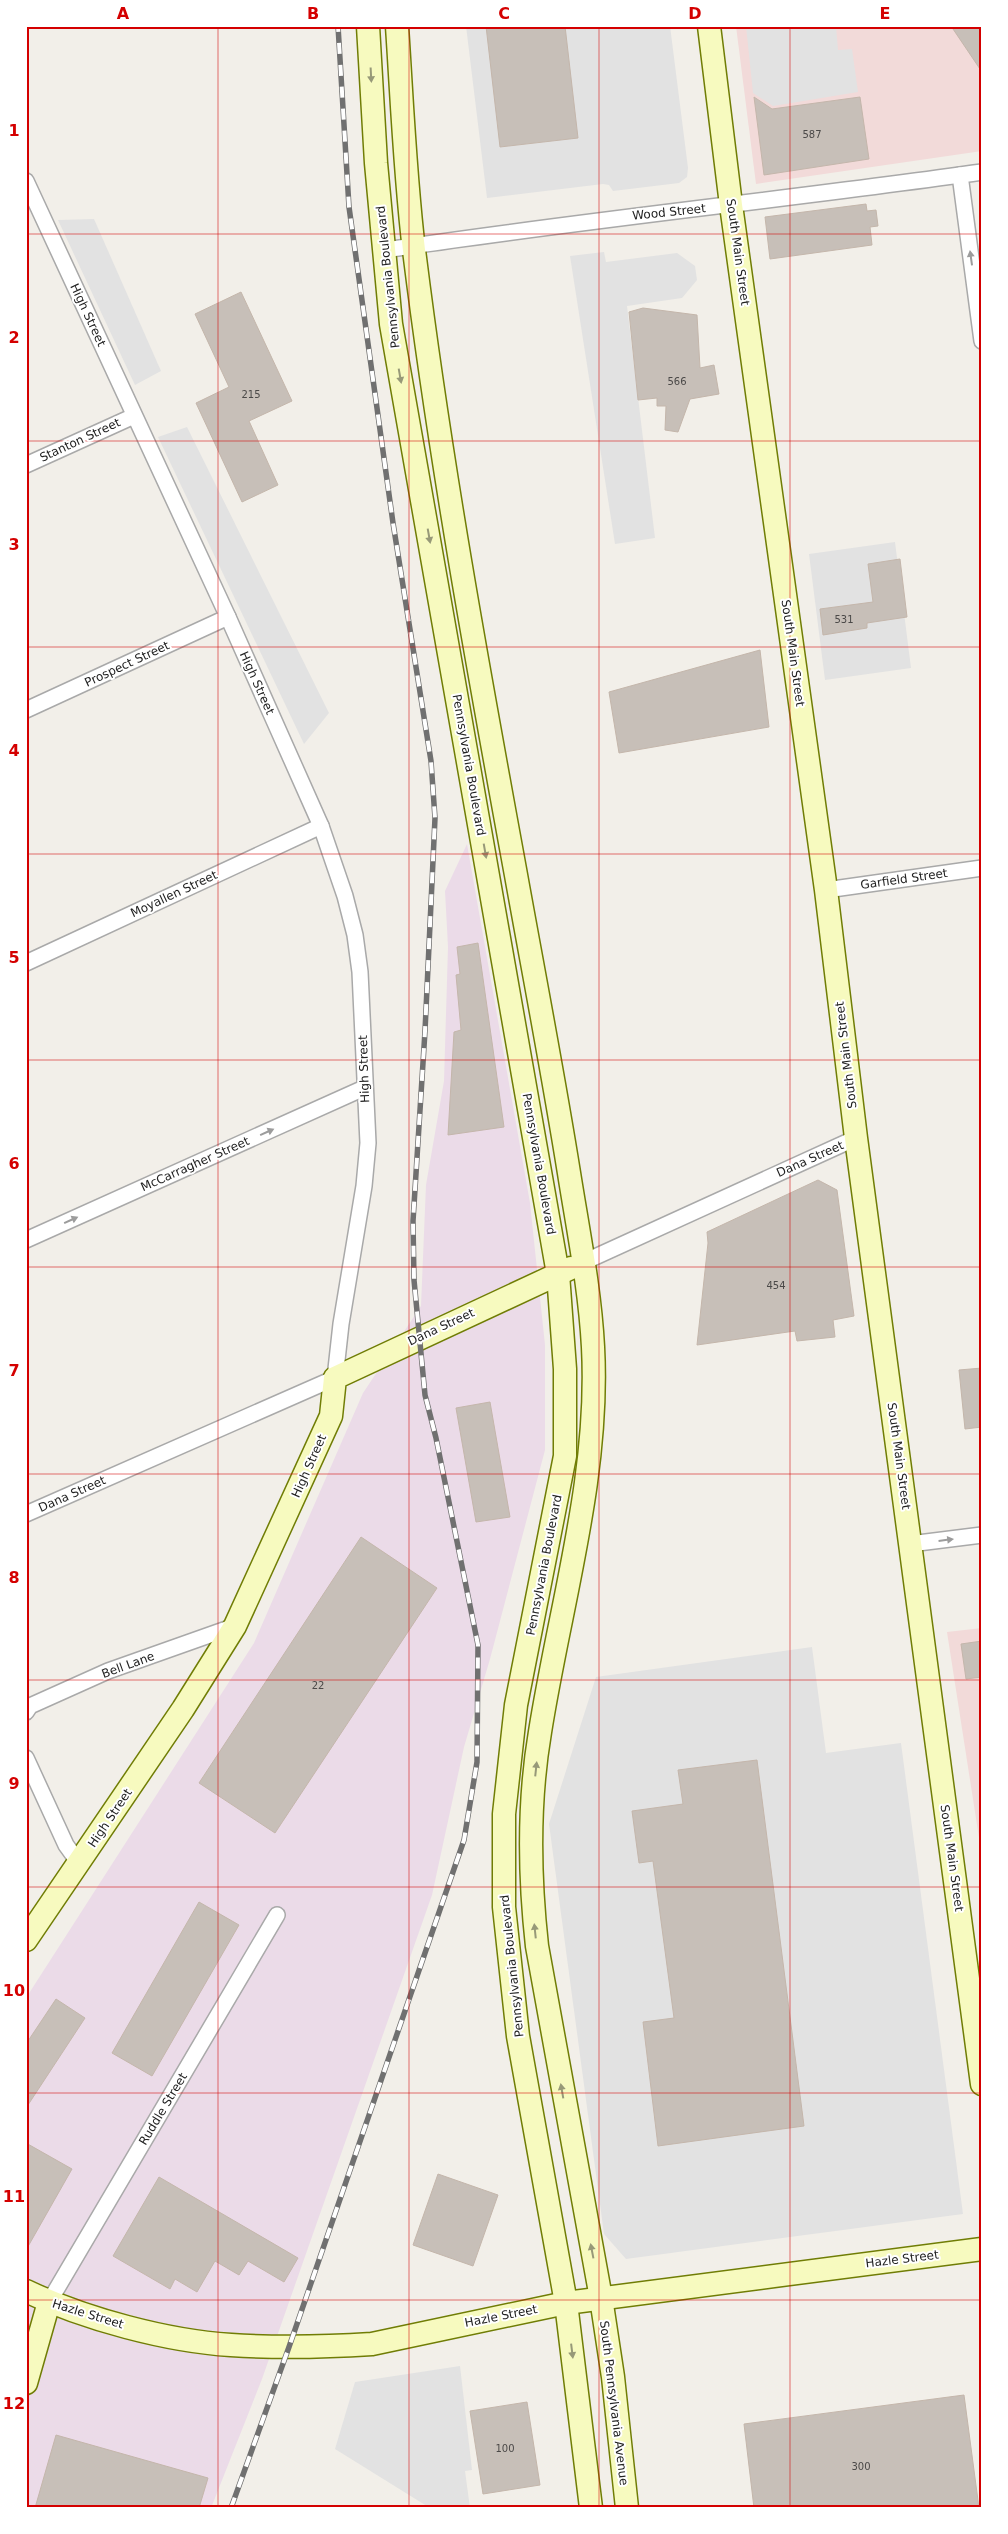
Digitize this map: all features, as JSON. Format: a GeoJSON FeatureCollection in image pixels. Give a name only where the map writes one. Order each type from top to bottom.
{"type":"FeatureCollection","features":[{"type":"Feature","properties":{"kind":"main road","name":"Pennsylvania Boulevard"},"geometry":{"type":"LineString","coordinates":[[368,26],[376,163],[391,324],[558,1274],[565,1369],[565,1456],[516,1705],[504,1814],[504,1908],[518,2036],[566,2303]]}},
{"type":"Feature","properties":{"kind":"main road","name":"Pennsylvania Boulevard"},"geometry":{"type":"LineString","coordinates":[[397,26],[413,246],[446,477],[475,649],[551,1064],[584,1262],[593,1346],[594,1422],[573,1558],[539,1735],[529,1834],[531,1891],[537,1946],[601,2298]]}},
{"type":"Feature","properties":{"kind":"main road","name":"South Main Street"},"geometry":{"type":"LineString","coordinates":[[709,26],[731,205],[826,890],[856,1138],[982,2084]]}},
{"type":"Feature","properties":{"kind":"main road","name":"Dana Street"},"geometry":{"type":"LineString","coordinates":[[335,1378],[584,1262]]}},
{"type":"Feature","properties":{"kind":"main road","name":"High Street"},"geometry":{"type":"LineString","coordinates":[[26,1940],[183,1709],[235,1626],[331,1416],[335,1378]]}},
{"type":"Feature","properties":{"kind":"main road","name":"Hazle Street"},"geometry":{"type":"LineString","coordinates":[[26,2291],[50,2302],[110,2322],[174,2336],[230,2345],[289,2347],[372,2344],[566,2303],[982,2249]]}},
{"type":"Feature","properties":{"kind":"main road","name":"South Pennsylvania Avenue"},"geometry":{"type":"LineString","coordinates":[[601,2298],[613,2377],[627,2508]]}},
{"type":"Feature","properties":{"kind":"main road"},"geometry":{"type":"LineString","coordinates":[[26,2383],[50,2302]]}},
{"type":"Feature","properties":{"kind":"main road"},"geometry":{"type":"LineString","coordinates":[[566,2303],[591,2508]]}},
{"type":"Feature","properties":{"kind":"street","name":"Wood Street"},"geometry":{"type":"LineString","coordinates":[[385,250],[589,221],[731,205],[982,172]]}},
{"type":"Feature","properties":{"kind":"street"},"geometry":{"type":"LineString","coordinates":[[960,175],[982,340]]}},
{"type":"Feature","properties":{"kind":"street","name":"High Street"},"geometry":{"type":"LineString","coordinates":[[26,181],[228,617],[321,826],[345,896],[355,935],[360,972],[368,1143],[340,1324],[335,1378]]}},
{"type":"Feature","properties":{"kind":"street","name":"Stanton Street"},"geometry":{"type":"LineString","coordinates":[[26,465],[134,416]]}},
{"type":"Feature","properties":{"kind":"street","name":"Prospect Street"},"geometry":{"type":"LineString","coordinates":[[26,710],[228,617]]}},
{"type":"Feature","properties":{"kind":"street","name":"Moyallen Street"},"geometry":{"type":"LineString","coordinates":[[26,963],[321,826]]}},
{"type":"Feature","properties":{"kind":"street","name":"Garfield Street"},"geometry":{"type":"LineString","coordinates":[[826,890],[982,868]]}},
{"type":"Feature","properties":{"kind":"street","name":"McCarragher Street"},"geometry":{"type":"LineString","coordinates":[[26,1240],[364,1088]]}},
{"type":"Feature","properties":{"kind":"street","name":"Dana Street"},"geometry":{"type":"LineString","coordinates":[[584,1262],[856,1138]]}},
{"type":"Feature","properties":{"kind":"street","name":"Dana Street"},"geometry":{"type":"LineString","coordinates":[[26,1514],[335,1378]]}},
{"type":"Feature","properties":{"kind":"street"},"geometry":{"type":"LineString","coordinates":[[910,1544],[982,1535]]}},
{"type":"Feature","properties":{"kind":"street","name":"Bell Lane"},"geometry":{"type":"LineString","coordinates":[[26,1712],[30,1706],[108,1671],[235,1626]]}},
{"type":"Feature","properties":{"kind":"street"},"geometry":{"type":"LineString","coordinates":[[26,1758],[66,1846],[79,1864]]}},
{"type":"Feature","properties":{"kind":"street","name":"Ruddle Street"},"geometry":{"type":"LineString","coordinates":[[50,2302],[277,1915]]}},
{"type":"Feature","properties":{"kind":"shaded area"},"geometry":{"type":"Polygon","coordinates":[[[466,26],[670,26],[688,168],[687,177],[679,183],[613,191],[609,185],[603,184],[487,198],[466,26]]]}},
{"type":"Feature","properties":{"kind":"shaded area"},"geometry":{"type":"Polygon","coordinates":[[[736,26],[982,26],[982,151],[756,184],[736,26]]]}},
{"type":"Feature","properties":{"kind":"shaded area"},"geometry":{"type":"Polygon","coordinates":[[[746,26],[836,26],[838,50],[852,49],[858,92],[773,106],[753,93],[746,26]]]}},
{"type":"Feature","properties":{"kind":"shaded area"},"geometry":{"type":"Polygon","coordinates":[[[94,219],[161,371],[135,385],[58,220],[94,219]]]}},
{"type":"Feature","properties":{"kind":"shaded area"},"geometry":{"type":"Polygon","coordinates":[[[604,252],[606,262],[677,253],[695,266],[697,280],[682,298],[627,306],[655,538],[615,544],[570,256],[604,252]]]}},
{"type":"Feature","properties":{"kind":"shaded area"},"geometry":{"type":"Polygon","coordinates":[[[187,427],[329,713],[304,744],[158,437],[187,427]]]}},
{"type":"Feature","properties":{"kind":"shaded area"},"geometry":{"type":"Polygon","coordinates":[[[895,542],[911,668],[825,680],[809,554],[895,542]]]}},
{"type":"Feature","properties":{"kind":"shaded area"},"geometry":{"type":"Polygon","coordinates":[[[467,844],[530,1203],[545,1345],[545,1450],[490,1659],[464,1747],[432,1895],[262,2379],[211,2508],[26,2508],[26,1998],[254,1643],[363,1393],[421,1306],[426,1185],[444,1081],[448,947],[445,891],[467,844]]]}},
{"type":"Feature","properties":{"kind":"shaded area"},"geometry":{"type":"Polygon","coordinates":[[[982,1628],[982,1857],[947,1632],[982,1628]]]}},
{"type":"Feature","properties":{"kind":"shaded area"},"geometry":{"type":"Polygon","coordinates":[[[812,1647],[826,1753],[901,1743],[963,2214],[626,2259],[604,2234],[549,1824],[596,1677],[812,1647]]]}},
{"type":"Feature","properties":{"kind":"shaded area"},"geometry":{"type":"Polygon","coordinates":[[[460,2366],[472,2470],[465,2471],[470,2508],[430,2508],[335,2449],[355,2382],[460,2366]]]}},
{"type":"Feature","properties":{"kind":"building"},"geometry":{"type":"Polygon","coordinates":[[[486,26],[565,26],[578,138],[500,147],[486,26]]]}},
{"type":"Feature","properties":{"kind":"building"},"geometry":{"type":"Polygon","coordinates":[[[951,26],[982,26],[982,72],[951,26]]]}},
{"type":"Feature","properties":{"kind":"building"},"geometry":{"type":"Polygon","coordinates":[[[754,97],[772,109],[860,97],[869,159],[764,175],[754,97]]]}},
{"type":"Feature","properties":{"kind":"building"},"geometry":{"type":"Polygon","coordinates":[[[866,204],[867,211],[876,210],[878,226],[870,227],[872,245],[770,259],[765,217],[866,204]]]}},
{"type":"Feature","properties":{"kind":"building"},"geometry":{"type":"Polygon","coordinates":[[[241,292],[292,401],[249,421],[278,485],[242,502],[196,403],[229,387],[195,314],[241,292]]]}},
{"type":"Feature","properties":{"kind":"building"},"geometry":{"type":"Polygon","coordinates":[[[643,308],[697,315],[700,368],[714,365],[719,394],[690,399],[678,432],[665,430],[666,406],[657,406],[657,398],[638,400],[629,312],[643,308]]]}},
{"type":"Feature","properties":{"kind":"building"},"geometry":{"type":"Polygon","coordinates":[[[900,559],[907,617],[867,623],[867,628],[823,635],[820,609],[873,602],[868,564],[900,559]]]}},
{"type":"Feature","properties":{"kind":"building"},"geometry":{"type":"Polygon","coordinates":[[[760,650],[769,727],[619,753],[609,692],[760,650]]]}},
{"type":"Feature","properties":{"kind":"building"},"geometry":{"type":"Polygon","coordinates":[[[478,943],[504,1127],[448,1135],[454,1032],[461,1030],[456,975],[460,974],[457,947],[478,943]]]}},
{"type":"Feature","properties":{"kind":"building"},"geometry":{"type":"Polygon","coordinates":[[[818,1180],[837,1190],[854,1316],[833,1320],[835,1337],[797,1341],[795,1331],[697,1345],[708,1243],[707,1232],[818,1180]]]}},
{"type":"Feature","properties":{"kind":"building"},"geometry":{"type":"Polygon","coordinates":[[[982,1368],[982,1427],[965,1429],[959,1370],[982,1368]]]}},
{"type":"Feature","properties":{"kind":"building"},"geometry":{"type":"Polygon","coordinates":[[[490,1402],[510,1517],[476,1522],[456,1408],[490,1402]]]}},
{"type":"Feature","properties":{"kind":"building"},"geometry":{"type":"Polygon","coordinates":[[[361,1537],[437,1588],[275,1833],[199,1783],[361,1537]]]}},
{"type":"Feature","properties":{"kind":"building"},"geometry":{"type":"Polygon","coordinates":[[[982,1641],[982,1677],[966,1679],[961,1644],[982,1641]]]}},
{"type":"Feature","properties":{"kind":"building"},"geometry":{"type":"Polygon","coordinates":[[[757,1760],[804,2126],[658,2146],[643,2022],[674,2018],[653,1861],[639,1863],[632,1811],[683,1804],[678,1770],[757,1760]]]}},
{"type":"Feature","properties":{"kind":"building"},"geometry":{"type":"Polygon","coordinates":[[[199,1902],[239,1925],[152,2076],[112,2053],[199,1902]]]}},
{"type":"Feature","properties":{"kind":"building"},"geometry":{"type":"Polygon","coordinates":[[[56,1999],[85,2018],[26,2108],[26,2044],[56,1999]]]}},
{"type":"Feature","properties":{"kind":"building"},"geometry":{"type":"Polygon","coordinates":[[[26,2143],[72,2169],[26,2250],[26,2143]]]}},
{"type":"Feature","properties":{"kind":"building"},"geometry":{"type":"Polygon","coordinates":[[[438,2174],[498,2195],[473,2266],[413,2245],[438,2174]]]}},
{"type":"Feature","properties":{"kind":"building"},"geometry":{"type":"Polygon","coordinates":[[[159,2177],[298,2258],[284,2282],[248,2261],[239,2275],[215,2261],[197,2292],[175,2279],[170,2289],[113,2256],[159,2177]]]}},
{"type":"Feature","properties":{"kind":"building"},"geometry":{"type":"Polygon","coordinates":[[[964,2395],[979,2508],[754,2508],[744,2424],[964,2395]]]}},
{"type":"Feature","properties":{"kind":"building"},"geometry":{"type":"Polygon","coordinates":[[[527,2402],[540,2485],[483,2494],[470,2411],[527,2402]]]}},
{"type":"Feature","properties":{"kind":"building"},"geometry":{"type":"Polygon","coordinates":[[[56,2435],[208,2478],[199,2508],[35,2508],[56,2435]]]}},
{"type":"Feature","properties":{"kind":"railway"},"geometry":{"type":"LineString","coordinates":[[231,2508],[289,2347],[464,1840],[477,1762],[478,1645],[436,1438],[425,1395],[414,1280],[413,1221],[425,1031],[435,818],[431,761],[393,523],[349,207],[338,26]]}}]}
